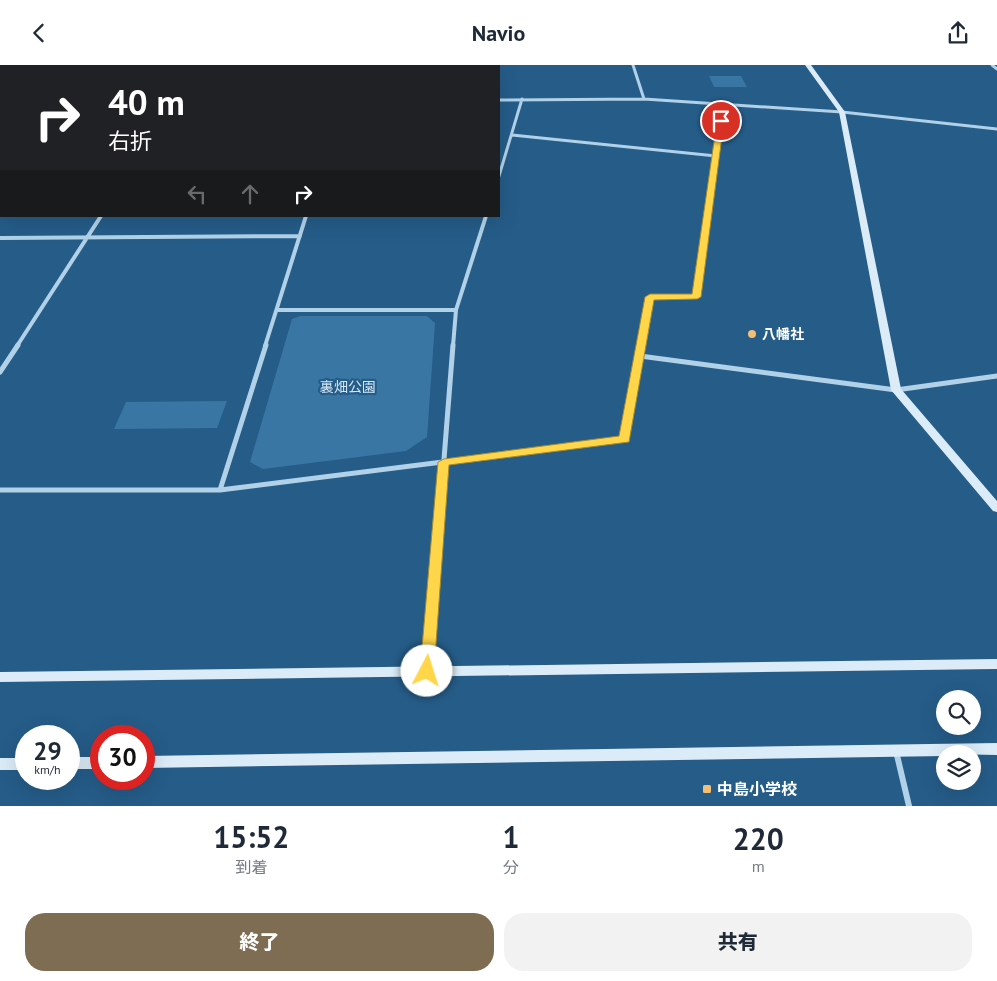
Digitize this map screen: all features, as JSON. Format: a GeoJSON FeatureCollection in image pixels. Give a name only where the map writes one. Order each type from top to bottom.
{"type":"FeatureCollection","features":[{"type":"Feature","properties":{"kind":"street"},"geometry":{"type":"LineString","coordinates":[[633,65],[644,99]]}},
{"type":"Feature","properties":{"kind":"street"},"geometry":{"type":"LineString","coordinates":[[808,65],[842,113],[896,390],[997,508]]}},
{"type":"Feature","properties":{"kind":"street"},"geometry":{"type":"LineString","coordinates":[[992,65],[997,69]]}},
{"type":"Feature","properties":{"kind":"street"},"geometry":{"type":"LineString","coordinates":[[500,99],[644,99],[842,113],[997,129]]}},
{"type":"Feature","properties":{"kind":"street"},"geometry":{"type":"LineString","coordinates":[[500,173],[522,99]]}},
{"type":"Feature","properties":{"kind":"street"},"geometry":{"type":"LineString","coordinates":[[0,490],[220,490],[625,439],[650,297],[697,297],[723,104]]}},
{"type":"Feature","properties":{"kind":"street"},"geometry":{"type":"LineString","coordinates":[[512,135],[716,156]]}},
{"type":"Feature","properties":{"kind":"street"},"geometry":{"type":"LineString","coordinates":[[0,372],[100,217]]}},
{"type":"Feature","properties":{"kind":"street"},"geometry":{"type":"LineString","coordinates":[[220,490],[306,217]]}},
{"type":"Feature","properties":{"kind":"street"},"geometry":{"type":"LineString","coordinates":[[427,671],[456,310],[486,217]]}},
{"type":"Feature","properties":{"kind":"street"},"geometry":{"type":"LineString","coordinates":[[0,238],[300,237]]}},
{"type":"Feature","properties":{"kind":"street"},"geometry":{"type":"LineString","coordinates":[[277,310],[456,310]]}},
{"type":"Feature","properties":{"kind":"street"},"geometry":{"type":"LineString","coordinates":[[640,356],[896,390],[997,377]]}},
{"type":"Feature","properties":{"kind":"street"},"geometry":{"type":"LineString","coordinates":[[0,677],[997,664]]}},
{"type":"Feature","properties":{"kind":"street"},"geometry":{"type":"LineString","coordinates":[[155,762],[997,749]]}},
{"type":"Feature","properties":{"kind":"street"},"geometry":{"type":"LineString","coordinates":[[896,751],[909,806]]}},
{"type":"Feature","properties":{"kind":"street"},"geometry":{"type":"LineString","coordinates":[[0,764],[15,764]]}},
{"type":"Feature","properties":{"kind":"green space"},"geometry":{"type":"Polygon","coordinates":[[[709,76],[741,76],[747,87],[714,87],[709,76]]]}},
{"type":"Feature","properties":{"kind":"green space","name":"裏畑公園"},"geometry":{"type":"Polygon","coordinates":[[[300,316],[427,316],[435,323],[427,437],[406,451],[263,469],[250,462],[292,319],[300,316]]]}},
{"type":"Feature","properties":{"kind":"green space"},"geometry":{"type":"Polygon","coordinates":[[[227,401],[217,428],[114,429],[126,402],[227,401]]]}},
{"type":"Feature","properties":{"kind":"place","name":"八幡社"},"geometry":{"type":"Point","coordinates":[752,334]}},
{"type":"Feature","properties":{"kind":"place","name":"中島小学校"},"geometry":{"type":"Point","coordinates":[707,789]}},
{"type":"Feature","properties":{"kind":"route"},"geometry":{"type":"LineString","coordinates":[[427,671],[444,462],[625,439],[650,297],[697,297],[721,121]]}}]}
